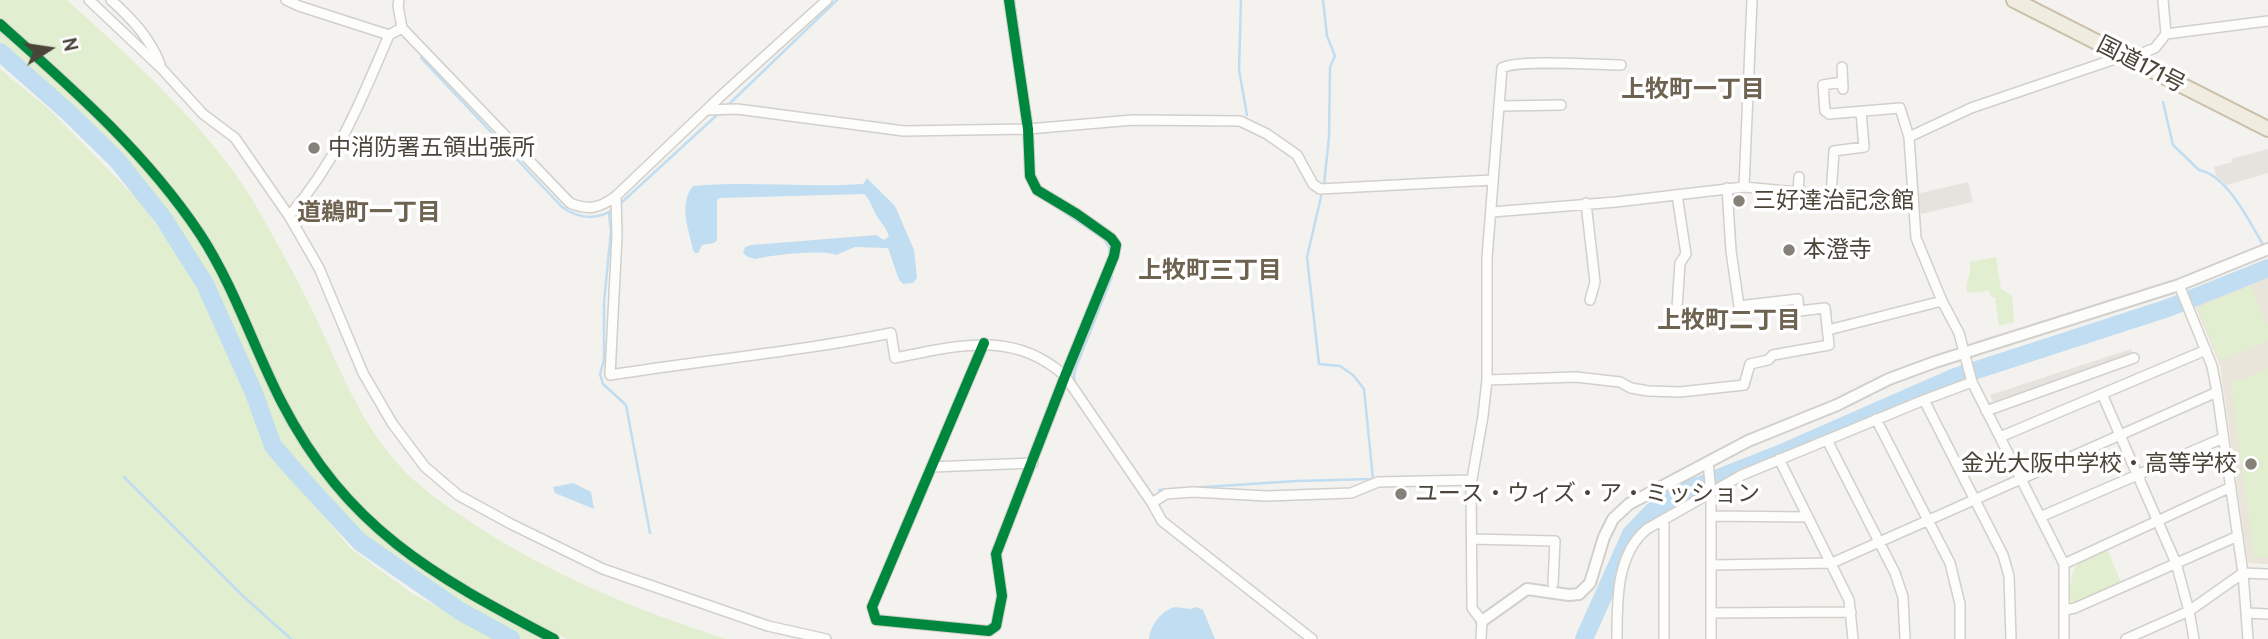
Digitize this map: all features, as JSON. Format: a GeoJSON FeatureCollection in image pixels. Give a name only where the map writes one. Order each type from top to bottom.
{"type":"FeatureCollection","features":[{"type":"Feature","properties":{"kind":"highway","name":"国道171号"},"geometry":{"type":"LineString","coordinates":[[2014,0],[2268,129]]}},
{"type":"Feature","properties":{"kind":"street"},"geometry":{"type":"LineString","coordinates":[[89,0],[162,69],[203,114],[235,138],[289,216],[319,268],[363,373],[392,423],[425,467],[458,495],[603,569],[768,626],[826,639]]}},
{"type":"Feature","properties":{"kind":"street"},"geometry":{"type":"LineString","coordinates":[[111,0],[132,19],[153,47],[162,69]]}},
{"type":"Feature","properties":{"kind":"street"},"geometry":{"type":"LineString","coordinates":[[286,0],[389,35]]}},
{"type":"Feature","properties":{"kind":"street"},"geometry":{"type":"LineString","coordinates":[[399,0],[402,28],[570,203],[588,208],[597,207],[616,197],[706,110],[827,0]]}},
{"type":"Feature","properties":{"kind":"street"},"geometry":{"type":"LineString","coordinates":[[984,343],[872,607],[876,620],[989,631],[996,626],[1002,596],[996,554],[1114,256],[1116,245],[1111,238],[1037,190],[1030,176],[1028,129],[1009,0]]}},
{"type":"Feature","properties":{"kind":"street"},"geometry":{"type":"LineString","coordinates":[[1744,187],[1752,0]]}},
{"type":"Feature","properties":{"kind":"street"},"geometry":{"type":"LineString","coordinates":[[1909,137],[1971,108],[2155,48],[2164,37],[2163,0]]}},
{"type":"Feature","properties":{"kind":"street"},"geometry":{"type":"LineString","coordinates":[[2164,37],[2268,21]]}},
{"type":"Feature","properties":{"kind":"street"},"geometry":{"type":"LineString","coordinates":[[0,24],[82,97],[135,150],[201,236],[244,316],[298,433],[336,488],[380,532],[422,565],[483,602],[554,639]]}},
{"type":"Feature","properties":{"kind":"street"},"geometry":{"type":"LineString","coordinates":[[289,216],[314,188],[347,131],[389,35],[402,28]]}},
{"type":"Feature","properties":{"kind":"street"},"geometry":{"type":"LineString","coordinates":[[1481,639],[1482,621],[1472,608],[1471,480],[1487,380],[1487,258],[1502,68],[1621,65]]}},
{"type":"Feature","properties":{"kind":"street"},"geometry":{"type":"LineString","coordinates":[[1842,67],[1842,85],[1823,85],[1825,111],[1829,114],[1900,108],[1909,137],[1916,239],[1942,301],[1959,333],[1972,382],[2064,564],[2064,639]]}},
{"type":"Feature","properties":{"kind":"street"},"geometry":{"type":"LineString","coordinates":[[1501,106],[1561,105]]}},
{"type":"Feature","properties":{"kind":"street"},"geometry":{"type":"LineString","coordinates":[[706,110],[737,109],[904,131],[1028,129],[1133,120],[1240,121],[1267,134],[1297,155],[1313,184],[1320,189],[1492,180]]}},
{"type":"Feature","properties":{"kind":"street"},"geometry":{"type":"LineString","coordinates":[[1831,195],[1834,151],[1864,147],[1861,113]]}},
{"type":"Feature","properties":{"kind":"street"},"geometry":{"type":"LineString","coordinates":[[1798,191],[1799,177]]}},
{"type":"Feature","properties":{"kind":"street"},"geometry":{"type":"LineString","coordinates":[[1492,212],[1744,187],[1875,198],[1913,196]]}},
{"type":"Feature","properties":{"kind":"street"},"geometry":{"type":"LineString","coordinates":[[1487,380],[1576,377],[1620,383],[1648,391],[1680,392],[1729,388],[1744,385],[1750,364],[1768,360],[1773,355],[1829,345],[1825,308],[1798,311],[1798,299],[1739,306],[1731,251],[1727,188]]}},
{"type":"Feature","properties":{"kind":"street"},"geometry":{"type":"LineString","coordinates":[[1676,323],[1680,263],[1686,254],[1678,195]]}},
{"type":"Feature","properties":{"kind":"street"},"geometry":{"type":"LineString","coordinates":[[616,197],[617,236],[610,375],[824,347],[891,333],[895,358],[984,343],[1032,353],[1065,376],[1162,521],[1312,639]]}},
{"type":"Feature","properties":{"kind":"street"},"geometry":{"type":"LineString","coordinates":[[1586,203],[1595,282],[1590,300]]}},
{"type":"Feature","properties":{"kind":"street"},"geometry":{"type":"LineString","coordinates":[[1482,621],[1527,589],[1579,594],[1590,583],[1604,537],[1613,519],[1629,504],[1748,441],[1837,405],[1889,379],[1935,362],[2180,289],[2268,249]]}},
{"type":"Feature","properties":{"kind":"street"},"geometry":{"type":"LineString","coordinates":[[2180,289],[2212,366],[2244,573],[2248,639]]}},
{"type":"Feature","properties":{"kind":"street"},"geometry":{"type":"LineString","coordinates":[[1828,330],[1942,301]]}},
{"type":"Feature","properties":{"kind":"street"},"geometry":{"type":"LineString","coordinates":[[2000,437],[2206,351]]}},
{"type":"Feature","properties":{"kind":"street"},"geometry":{"type":"LineString","coordinates":[[1986,411],[2133,358]]}},
{"type":"Feature","properties":{"kind":"street"},"geometry":{"type":"LineString","coordinates":[[1618,639],[1617,598],[1625,561],[1635,538],[1742,475],[1972,382]]}},
{"type":"Feature","properties":{"kind":"street"},"geometry":{"type":"LineString","coordinates":[[1711,565],[1832,563],[2217,392]]}},
{"type":"Feature","properties":{"kind":"street"},"geometry":{"type":"LineString","coordinates":[[2102,394],[2176,562],[2189,611],[2193,639]]}},
{"type":"Feature","properties":{"kind":"street"},"geometry":{"type":"LineString","coordinates":[[1924,400],[2003,555],[2009,576],[2011,639]]}},
{"type":"Feature","properties":{"kind":"street"},"geometry":{"type":"LineString","coordinates":[[1876,419],[1950,563],[1959,604],[1960,639]]}},
{"type":"Feature","properties":{"kind":"street"},"geometry":{"type":"LineString","coordinates":[[2040,517],[2223,438]]}},
{"type":"Feature","properties":{"kind":"street"},"geometry":{"type":"LineString","coordinates":[[1827,440],[1895,573],[1903,597],[1905,639]]}},
{"type":"Feature","properties":{"kind":"street"},"geometry":{"type":"LineString","coordinates":[[1779,459],[1849,600],[1853,639]]}},
{"type":"Feature","properties":{"kind":"street"},"geometry":{"type":"LineString","coordinates":[[932,467],[1033,463]]}},
{"type":"Feature","properties":{"kind":"street"},"geometry":{"type":"LineString","coordinates":[[1708,463],[1711,492],[1711,639]]}},
{"type":"Feature","properties":{"kind":"street"},"geometry":{"type":"LineString","coordinates":[[1152,503],[1166,494],[1179,493],[1267,496],[1351,493],[1378,482],[1471,480]]}},
{"type":"Feature","properties":{"kind":"street"},"geometry":{"type":"LineString","coordinates":[[2064,564],[2231,487]]}},
{"type":"Feature","properties":{"kind":"street"},"geometry":{"type":"LineString","coordinates":[[1711,516],[1808,517]]}},
{"type":"Feature","properties":{"kind":"street"},"geometry":{"type":"LineString","coordinates":[[1664,519],[1664,639]]}},
{"type":"Feature","properties":{"kind":"street"},"geometry":{"type":"LineString","coordinates":[[2065,610],[2076,608],[2238,536]]}},
{"type":"Feature","properties":{"kind":"street"},"geometry":{"type":"LineString","coordinates":[[1472,539],[1555,541],[1553,584]]}},
{"type":"Feature","properties":{"kind":"street"},"geometry":{"type":"LineString","coordinates":[[2126,639],[2189,611],[2244,573],[2268,574]]}},
{"type":"Feature","properties":{"kind":"street"},"geometry":{"type":"LineString","coordinates":[[1711,613],[1851,612]]}},
{"type":"Feature","properties":{"kind":"street"},"geometry":{"type":"LineString","coordinates":[[2246,613],[2268,614]]}},
{"type":"Feature","properties":{"kind":"shaded area"},"geometry":{"type":"Polygon","coordinates":[[[2268,149],[2268,173],[2227,185],[2216,176],[2214,167],[2232,162],[2231,159],[2268,149]]]}},
{"type":"Feature","properties":{"kind":"shaded area"},"geometry":{"type":"Polygon","coordinates":[[[1968,182],[1973,202],[1921,214],[1916,194],[1968,182]]]}},
{"type":"Feature","properties":{"kind":"shaded area","name":"金光大阪中学校・高等学校"},"geometry":{"type":"Polygon","coordinates":[[[2268,273],[2268,564],[2248,563],[2220,365],[2195,306],[2268,273]]]}},
{"type":"Feature","properties":{"kind":"shaded area"},"geometry":{"type":"Polygon","coordinates":[[[2131,349],[2133,355],[1993,402],[1990,395],[2131,349]]]}},
{"type":"Feature","properties":{"kind":"green space"},"geometry":{"type":"Polygon","coordinates":[[[0,0],[67,0],[167,94],[215,147],[253,201],[276,242],[361,411],[384,447],[414,481],[442,503],[502,542],[563,575],[659,616],[726,639],[567,639],[503,608],[441,572],[393,537],[352,500],[324,464],[291,411],[231,283],[139,151],[84,93],[0,19],[0,0]]]}},
{"type":"Feature","properties":{"kind":"green space"},"geometry":{"type":"Polygon","coordinates":[[[0,29],[130,152],[154,178],[197,235],[229,296],[276,402],[301,445],[328,483],[358,516],[426,571],[465,595],[550,639],[518,639],[462,609],[359,536],[303,475],[274,430],[208,284],[166,218],[121,160],[0,48],[0,29]]]}},
{"type":"Feature","properties":{"kind":"green space"},"geometry":{"type":"Polygon","coordinates":[[[0,69],[51,111],[140,202],[187,268],[216,324],[253,409],[292,478],[351,549],[413,594],[499,639],[0,639],[0,69]]]}},
{"type":"Feature","properties":{"kind":"green space"},"geometry":{"type":"Polygon","coordinates":[[[1996,257],[2001,289],[2012,296],[2014,322],[1999,326],[1995,297],[1991,297],[1989,291],[1967,293],[1970,262],[1996,257]]]}},
{"type":"Feature","properties":{"kind":"green space"},"geometry":{"type":"Polygon","coordinates":[[[2251,286],[2268,327],[2268,341],[2220,360],[2198,307],[2251,286]]]}},
{"type":"Feature","properties":{"kind":"green space"},"geometry":{"type":"Polygon","coordinates":[[[2268,368],[2268,558],[2254,557],[2231,384],[2268,368]]]}},
{"type":"Feature","properties":{"kind":"green space"},"geometry":{"type":"Polygon","coordinates":[[[2107,549],[2121,582],[2072,604],[2070,587],[2075,568],[2083,560],[2107,549]]]}},
{"type":"Feature","properties":{"kind":"water"},"geometry":{"type":"Polygon","coordinates":[[[867,178],[895,206],[914,250],[917,278],[913,283],[903,284],[899,280],[888,248],[855,247],[836,255],[784,254],[755,259],[743,253],[745,247],[752,245],[876,235],[884,240],[889,236],[864,194],[720,198],[717,200],[717,240],[702,245],[698,253],[693,250],[685,209],[693,186],[842,185],[863,184],[867,178]]]}},
{"type":"Feature","properties":{"kind":"water"},"geometry":{"type":"Polygon","coordinates":[[[573,483],[591,492],[594,509],[555,493],[553,487],[573,483]]]}},
{"type":"Feature","properties":{"kind":"water"},"geometry":{"type":"Polygon","coordinates":[[[1175,607],[1196,607],[1203,610],[1215,639],[1149,639],[1158,619],[1175,607]]]}},
{"type":"Feature","properties":{"kind":"waterway"},"geometry":{"type":"LineString","coordinates":[[726,107],[837,0]]}},
{"type":"Feature","properties":{"kind":"waterway"},"geometry":{"type":"LineString","coordinates":[[1014,0],[1032,126]]}},
{"type":"Feature","properties":{"kind":"waterway"},"geometry":{"type":"LineString","coordinates":[[1241,0],[1239,70],[1247,115]]}},
{"type":"Feature","properties":{"kind":"waterway"},"geometry":{"type":"LineString","coordinates":[[1159,490],[1373,479],[1364,389],[1353,375],[1340,366],[1319,364],[1307,257],[1324,184],[1329,137],[1330,67],[1335,56],[1327,36],[1323,0]]}},
{"type":"Feature","properties":{"kind":"waterway"},"geometry":{"type":"LineString","coordinates":[[0,52],[117,160],[164,219],[205,284],[254,393],[273,446],[299,476],[360,542],[460,611],[511,639]]}},
{"type":"Feature","properties":{"kind":"waterway"},"geometry":{"type":"LineString","coordinates":[[421,58],[562,207],[588,217],[602,215],[615,208]]}},
{"type":"Feature","properties":{"kind":"waterway"},"geometry":{"type":"LineString","coordinates":[[2163,102],[2173,145],[2199,170],[2210,174],[2229,191],[2265,248]]}},
{"type":"Feature","properties":{"kind":"waterway"},"geometry":{"type":"LineString","coordinates":[[620,204],[718,114]]}},
{"type":"Feature","properties":{"kind":"waterway"},"geometry":{"type":"LineString","coordinates":[[1055,206],[1104,239],[1110,256]]}},
{"type":"Feature","properties":{"kind":"waterway"},"geometry":{"type":"LineString","coordinates":[[609,214],[611,231],[604,302],[604,360],[600,374],[603,384],[626,405],[650,533]]}},
{"type":"Feature","properties":{"kind":"waterway"},"geometry":{"type":"LineString","coordinates":[[1584,639],[1631,534],[1653,511],[1680,493],[1784,452],[1955,377],[2168,308],[2268,268]]}},
{"type":"Feature","properties":{"kind":"waterway"},"geometry":{"type":"LineString","coordinates":[[1075,385],[1076,367],[1112,277],[1111,273]]}},
{"type":"Feature","properties":{"kind":"waterway"},"geometry":{"type":"LineString","coordinates":[[1139,476],[1155,499]]}},
{"type":"Feature","properties":{"kind":"waterway"},"geometry":{"type":"LineString","coordinates":[[124,477],[244,597],[291,639]]}},
{"type":"Feature","properties":{"kind":"cycle path"},"geometry":{"type":"LineString","coordinates":[[984,343],[872,607],[876,620],[989,631],[996,626],[1002,596],[996,554],[1114,256],[1116,245],[1111,238],[1037,190],[1030,176],[1028,129],[1009,0]]}},
{"type":"Feature","properties":{"kind":"cycle path"},"geometry":{"type":"LineString","coordinates":[[0,24],[107,123],[179,204],[223,274],[281,401],[334,483],[364,516],[396,544],[431,569],[554,639]]}},
{"type":"Feature","properties":{"kind":"place","name":"中消防署五領出張所"},"geometry":{"type":"Point","coordinates":[314,148]}},
{"type":"Feature","properties":{"kind":"place","name":"三好達治記念館"},"geometry":{"type":"Point","coordinates":[1739,201]}},
{"type":"Feature","properties":{"kind":"place","name":"本澄寺"},"geometry":{"type":"Point","coordinates":[1789,250]}},
{"type":"Feature","properties":{"kind":"place","name":"金光大阪中学校・高等学校"},"geometry":{"type":"Point","coordinates":[2251,464]}},
{"type":"Feature","properties":{"kind":"place","name":"ユース・ウィズ・ア・ミッション"},"geometry":{"type":"Point","coordinates":[1401,494]}},
{"type":"Feature","properties":{"kind":"district","name":"上牧町一丁目"},"geometry":{"type":"Point","coordinates":[1693,90]}},
{"type":"Feature","properties":{"kind":"district","name":"道鵜町一丁目"},"geometry":{"type":"Point","coordinates":[369,213]}},
{"type":"Feature","properties":{"kind":"district","name":"上牧町三丁目"},"geometry":{"type":"Point","coordinates":[1210,271]}},
{"type":"Feature","properties":{"kind":"district","name":"上牧町二丁目"},"geometry":{"type":"Point","coordinates":[1729,321]}}]}
